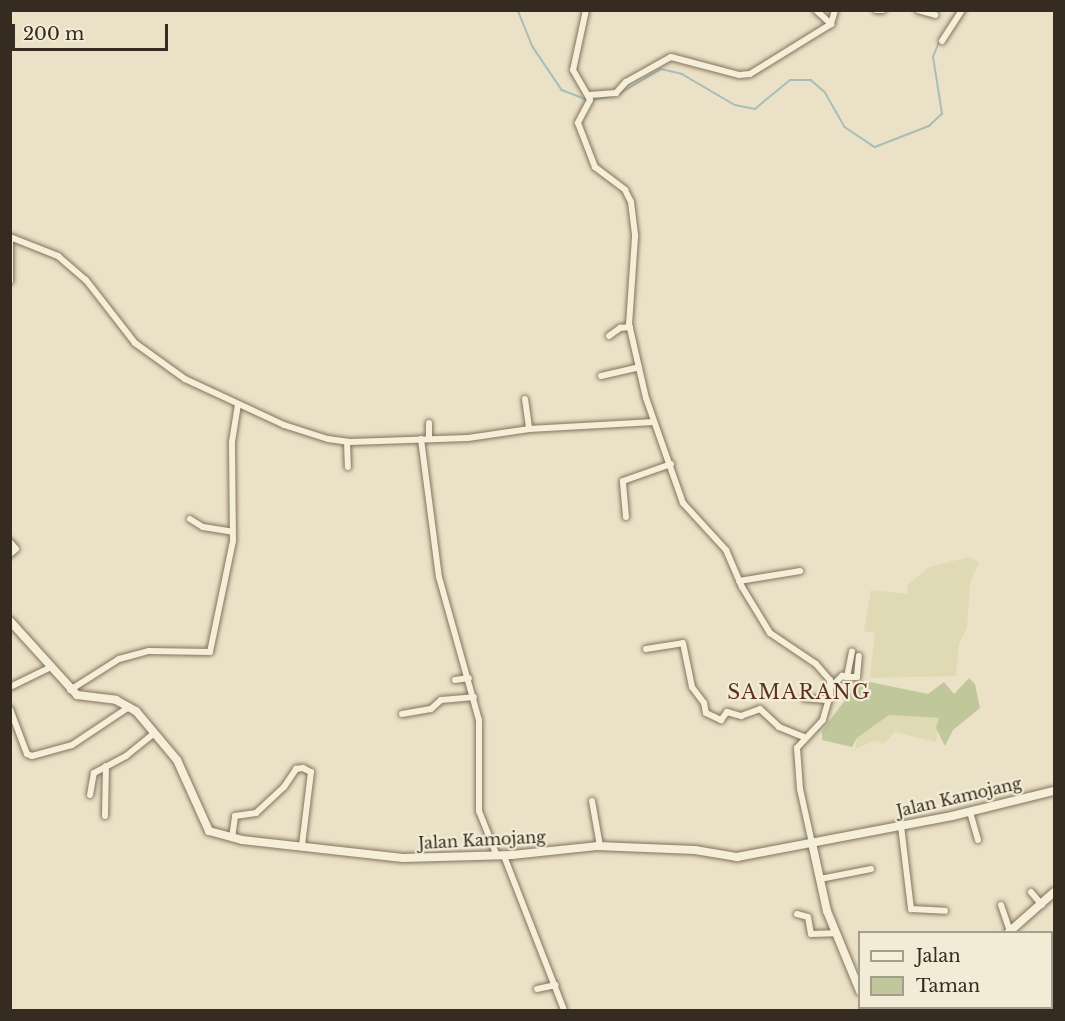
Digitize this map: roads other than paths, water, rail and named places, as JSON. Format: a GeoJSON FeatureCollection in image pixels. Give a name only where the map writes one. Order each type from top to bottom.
{"type":"FeatureCollection","features":[{"type":"Feature","properties":{"kind":"main road"},"geometry":{"type":"LineString","coordinates":[[10,621],[70,690]]}},
{"type":"Feature","properties":{"kind":"main road","name":"Jalan Kamojang"},"geometry":{"type":"LineString","coordinates":[[70,690],[85,698],[116,700],[129,707],[154,732],[177,760],[207,829],[232,838],[403,858],[500,856],[600,846],[695,850],[737,857],[970,812],[1054,791]]}},
{"type":"Feature","properties":{"kind":"main road"},"geometry":{"type":"LineString","coordinates":[[1011,931],[1043,905],[1054,892]]}},
{"type":"Feature","properties":{"kind":"street"},"geometry":{"type":"LineString","coordinates":[[585,10],[573,70],[590,98]]}},
{"type":"Feature","properties":{"kind":"street"},"geometry":{"type":"LineString","coordinates":[[816,10],[831,24]]}},
{"type":"Feature","properties":{"kind":"street"},"geometry":{"type":"LineString","coordinates":[[590,98],[616,93],[626,82],[671,57],[739,75],[750,74],[831,24],[835,10]]}},
{"type":"Feature","properties":{"kind":"street"},"geometry":{"type":"LineString","coordinates":[[876,10],[883,10]]}},
{"type":"Feature","properties":{"kind":"street"},"geometry":{"type":"LineString","coordinates":[[918,10],[935,15]]}},
{"type":"Feature","properties":{"kind":"street"},"geometry":{"type":"LineString","coordinates":[[942,41],[962,10]]}},
{"type":"Feature","properties":{"kind":"street"},"geometry":{"type":"LineString","coordinates":[[590,98],[578,123],[592,162],[625,190],[633,206],[635,237],[628,295],[630,327],[654,422],[684,505],[705,523],[726,550],[739,581],[770,633],[816,664],[828,676],[831,687],[822,722],[798,745],[797,756],[812,843],[834,933],[858,987]]}},
{"type":"Feature","properties":{"kind":"street"},"geometry":{"type":"LineString","coordinates":[[10,281],[10,238],[58,256],[86,280],[141,348],[185,379],[284,425],[347,442],[468,438],[529,429],[654,422]]}},
{"type":"Feature","properties":{"kind":"street"},"geometry":{"type":"LineString","coordinates":[[609,336],[620,328],[630,327]]}},
{"type":"Feature","properties":{"kind":"street"},"geometry":{"type":"LineString","coordinates":[[601,376],[639,367]]}},
{"type":"Feature","properties":{"kind":"street"},"geometry":{"type":"LineString","coordinates":[[525,399],[529,429]]}},
{"type":"Feature","properties":{"kind":"street"},"geometry":{"type":"LineString","coordinates":[[70,690],[119,659],[167,650],[210,653],[225,593],[233,532],[232,442],[238,405]]}},
{"type":"Feature","properties":{"kind":"street"},"geometry":{"type":"LineString","coordinates":[[429,423],[425,439],[439,577],[474,697],[480,747],[478,806],[556,986],[564,1011]]}},
{"type":"Feature","properties":{"kind":"street"},"geometry":{"type":"LineString","coordinates":[[347,442],[348,467]]}},
{"type":"Feature","properties":{"kind":"street"},"geometry":{"type":"LineString","coordinates":[[626,517],[623,481],[671,464]]}},
{"type":"Feature","properties":{"kind":"street"},"geometry":{"type":"LineString","coordinates":[[190,519],[203,527],[233,532]]}},
{"type":"Feature","properties":{"kind":"street"},"geometry":{"type":"LineString","coordinates":[[10,542],[16,548],[10,554]]}},
{"type":"Feature","properties":{"kind":"street"},"geometry":{"type":"LineString","coordinates":[[739,581],[800,571]]}},
{"type":"Feature","properties":{"kind":"street"},"geometry":{"type":"LineString","coordinates":[[646,650],[683,643],[692,684],[706,713],[721,720],[727,712],[741,716],[760,709],[779,727],[804,737]]}},
{"type":"Feature","properties":{"kind":"street"},"geometry":{"type":"LineString","coordinates":[[846,677],[852,651]]}},
{"type":"Feature","properties":{"kind":"street"},"geometry":{"type":"LineString","coordinates":[[831,687],[842,676],[857,677],[860,656]]}},
{"type":"Feature","properties":{"kind":"street"},"geometry":{"type":"LineString","coordinates":[[10,687],[51,667]]}},
{"type":"Feature","properties":{"kind":"street"},"geometry":{"type":"LineString","coordinates":[[455,680],[469,678]]}},
{"type":"Feature","properties":{"kind":"street"},"geometry":{"type":"LineString","coordinates":[[402,714],[431,709],[441,700],[474,697]]}},
{"type":"Feature","properties":{"kind":"street"},"geometry":{"type":"LineString","coordinates":[[804,698],[829,700]]}},
{"type":"Feature","properties":{"kind":"street"},"geometry":{"type":"LineString","coordinates":[[10,709],[27,754],[32,756],[72,745],[129,707]]}},
{"type":"Feature","properties":{"kind":"street"},"geometry":{"type":"LineString","coordinates":[[90,795],[92,776],[154,732]]}},
{"type":"Feature","properties":{"kind":"street"},"geometry":{"type":"LineString","coordinates":[[105,816],[106,766]]}},
{"type":"Feature","properties":{"kind":"street"},"geometry":{"type":"LineString","coordinates":[[232,838],[235,816],[256,813],[282,789],[296,769],[303,768],[311,772],[302,845]]}},
{"type":"Feature","properties":{"kind":"street"},"geometry":{"type":"LineString","coordinates":[[592,801],[600,846]]}},
{"type":"Feature","properties":{"kind":"street"},"geometry":{"type":"LineString","coordinates":[[970,812],[978,840]]}},
{"type":"Feature","properties":{"kind":"street"},"geometry":{"type":"LineString","coordinates":[[901,826],[911,909],[945,911]]}},
{"type":"Feature","properties":{"kind":"street"},"geometry":{"type":"LineString","coordinates":[[820,879],[871,869]]}},
{"type":"Feature","properties":{"kind":"street"},"geometry":{"type":"LineString","coordinates":[[1030,892],[1043,905]]}},
{"type":"Feature","properties":{"kind":"street"},"geometry":{"type":"LineString","coordinates":[[1001,904],[1010,931]]}},
{"type":"Feature","properties":{"kind":"street"},"geometry":{"type":"LineString","coordinates":[[797,914],[808,917],[811,934],[834,933]]}},
{"type":"Feature","properties":{"kind":"street"},"geometry":{"type":"LineString","coordinates":[[537,989],[556,986]]}},
{"type":"Feature","properties":{"kind":"waterway"},"geometry":{"type":"LineString","coordinates":[[518,10],[533,47],[562,90],[588,100]]}},
{"type":"Feature","properties":{"kind":"waterway"},"geometry":{"type":"LineString","coordinates":[[619,94],[661,69],[682,74],[735,105],[755,109],[790,80],[811,80],[825,92],[845,127],[875,147],[929,126],[942,114],[933,57],[939,42]]}},
{"type":"Feature","properties":{"kind":"waterway"},"geometry":{"type":"LineString","coordinates":[[593,100],[614,96]]}},
{"type":"Feature","properties":{"kind":"district","name":"SAMARANG"},"geometry":{"type":"Point","coordinates":[799,692]}}]}
